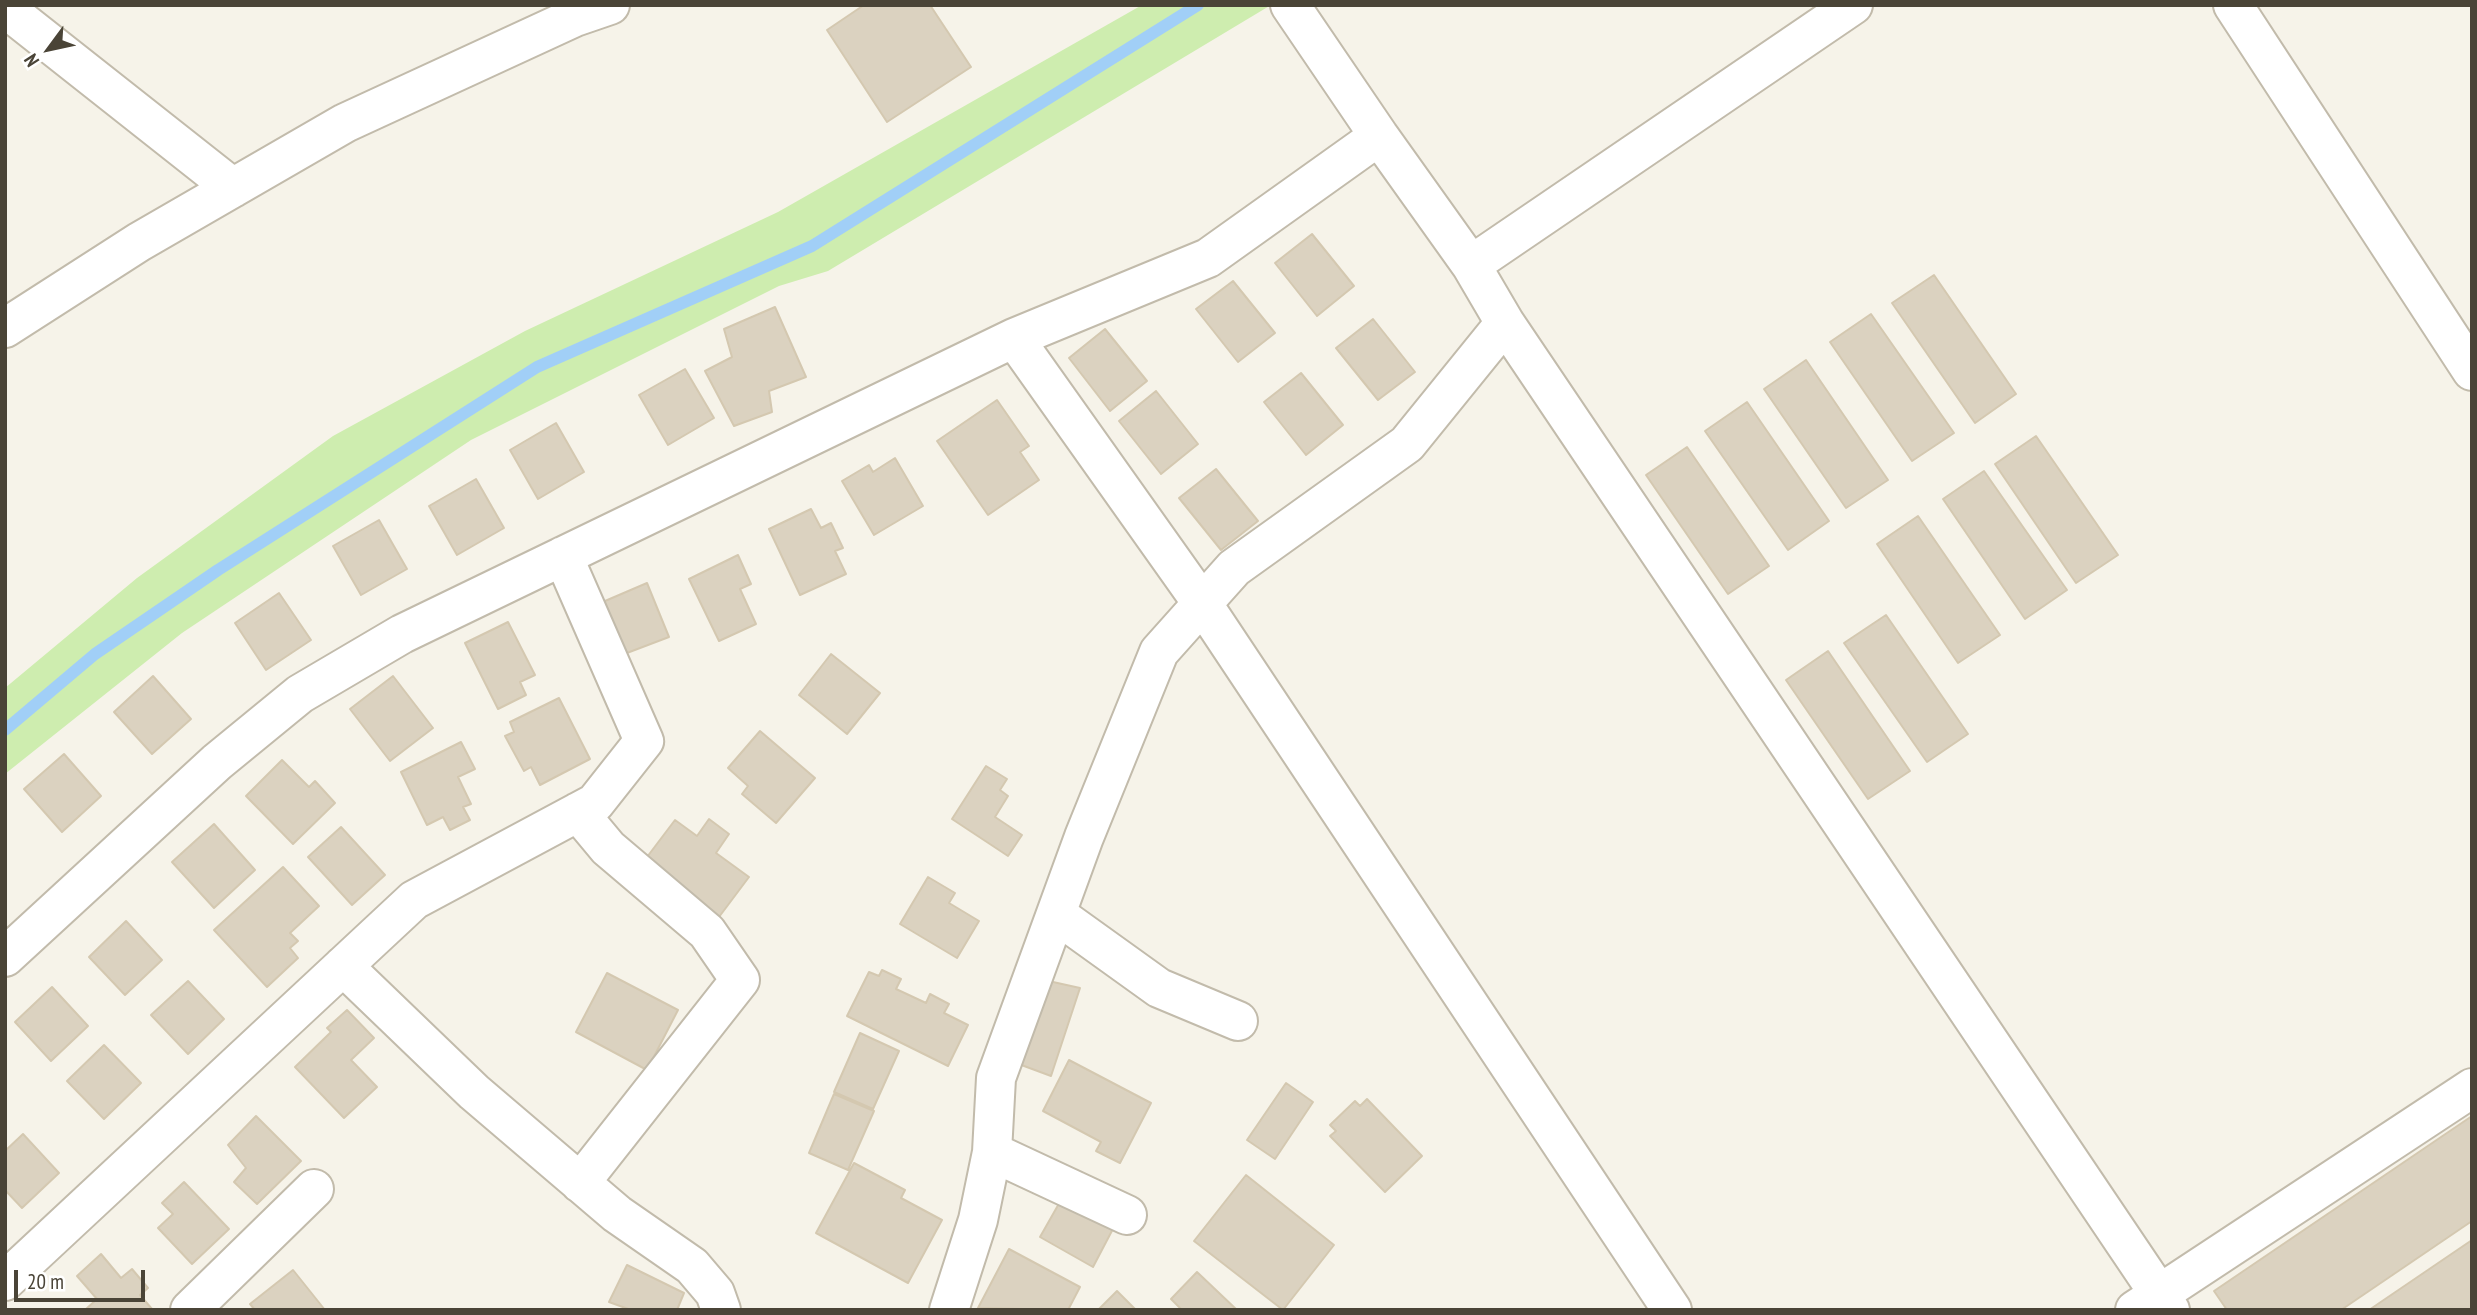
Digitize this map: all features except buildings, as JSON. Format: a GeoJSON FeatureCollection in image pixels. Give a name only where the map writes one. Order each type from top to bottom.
{"type":"FeatureCollection","features":[{"type":"Feature","properties":{"kind":"street"},"geometry":{"type":"LineString","coordinates":[[5,328],[139,242],[345,123],[563,22],[610,5]]}},
{"type":"Feature","properties":{"kind":"street"},"geometry":{"type":"LineString","coordinates":[[1290,5],[1378,136],[1471,265],[1505,323],[2155,1304],[2472,1088]]}},
{"type":"Feature","properties":{"kind":"street"},"geometry":{"type":"LineString","coordinates":[[1471,265],[1853,5]]}},
{"type":"Feature","properties":{"kind":"street"},"geometry":{"type":"LineString","coordinates":[[2233,5],[2472,371]]}},
{"type":"Feature","properties":{"kind":"street"},"geometry":{"type":"LineString","coordinates":[[5,8],[233,188]]}},
{"type":"Feature","properties":{"kind":"street"},"geometry":{"type":"LineString","coordinates":[[5,957],[217,762],[300,694],[402,634],[1014,338],[1208,258],[1378,136]]}},
{"type":"Feature","properties":{"kind":"street"},"geometry":{"type":"LineString","coordinates":[[949,1310],[978,1220],[992,1152],[996,1078],[1084,837],[1158,652],[1234,568],[1408,444],[1505,323]]}},
{"type":"Feature","properties":{"kind":"street"},"geometry":{"type":"LineString","coordinates":[[1014,338],[1202,603],[1672,1310]]}},
{"type":"Feature","properties":{"kind":"street"},"geometry":{"type":"LineString","coordinates":[[5,1280],[414,900],[596,803],[644,741],[563,556]]}},
{"type":"Feature","properties":{"kind":"street"},"geometry":{"type":"LineString","coordinates":[[578,812],[608,848],[707,932],[740,980],[580,1183]]}},
{"type":"Feature","properties":{"kind":"street"},"geometry":{"type":"LineString","coordinates":[[1056,914],[1159,988],[1238,1021]]}},
{"type":"Feature","properties":{"kind":"street"},"geometry":{"type":"LineString","coordinates":[[343,965],[474,1093],[617,1214],[692,1266],[715,1293],[721,1310]]}},
{"type":"Feature","properties":{"kind":"street"},"geometry":{"type":"LineString","coordinates":[[992,1152],[1127,1215]]}},
{"type":"Feature","properties":{"kind":"street"},"geometry":{"type":"LineString","coordinates":[[190,1310],[314,1189]]}},
{"type":"Feature","properties":{"kind":"green space"},"geometry":{"type":"Polygon","coordinates":[[[1142,5],[1271,5],[828,271],[779,286],[471,440],[182,633],[5,774],[5,688],[137,578],[333,436],[525,331],[778,212],[1142,5]]]}},
{"type":"Feature","properties":{"kind":"waterway"},"geometry":{"type":"LineString","coordinates":[[5,730],[95,654],[218,570],[537,367],[812,246],[1198,5]]}}]}
